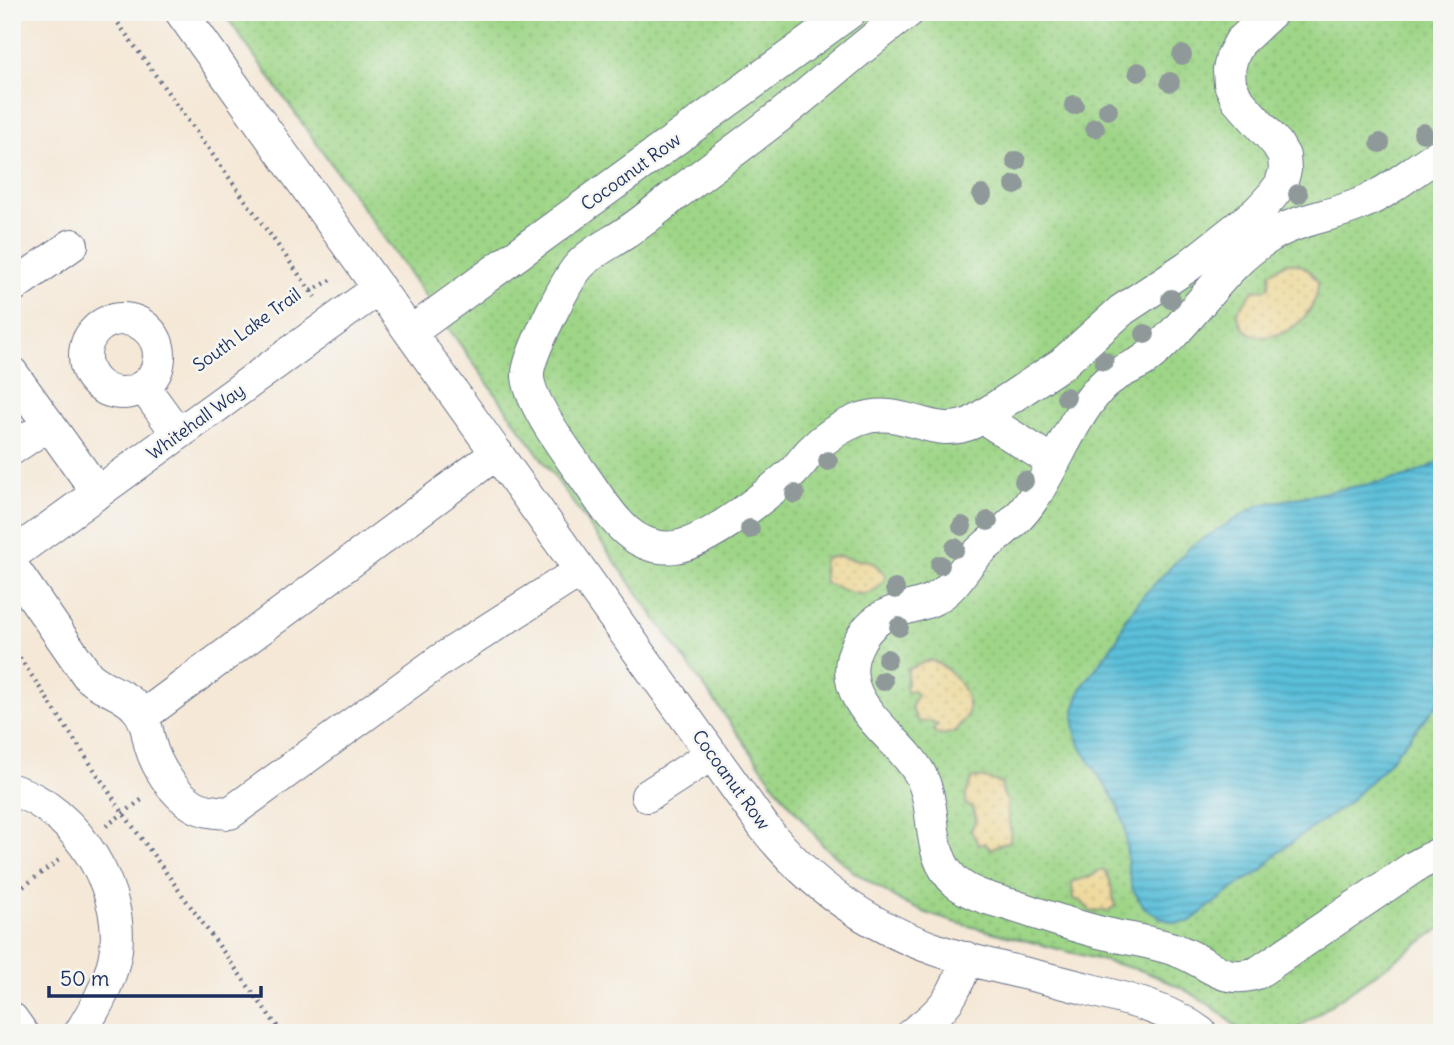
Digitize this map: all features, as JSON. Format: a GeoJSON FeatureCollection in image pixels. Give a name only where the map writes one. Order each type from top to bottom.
{"type":"FeatureCollection","features":[{"type":"Feature","properties":{"kind":"street","name":"Cocoanut Row"},"geometry":{"type":"LineString","coordinates":[[181,12],[777,843],[824,888],[898,935],[939,951],[1129,1000],[1176,1017],[1201,1033]]}},
{"type":"Feature","properties":{"kind":"street","name":"Cocoanut Row"},"geometry":{"type":"LineString","coordinates":[[411,332],[850,12]]}},
{"type":"Feature","properties":{"kind":"street"},"geometry":{"type":"LineString","coordinates":[[908,12],[781,115],[628,232],[580,264],[571,276],[535,346],[527,374],[529,387],[573,461],[617,522],[629,535],[642,543],[658,547],[690,543],[710,532],[737,516],[788,476],[828,436],[861,419],[878,414],[894,415],[945,429],[959,429],[982,417],[1063,363],[1122,310],[1187,267],[1258,211],[1281,184],[1285,170],[1284,156],[1277,144],[1247,113],[1230,84],[1229,70],[1240,42],[1272,12]]}},
{"type":"Feature","properties":{"kind":"street"},"geometry":{"type":"LineString","coordinates":[[1442,153],[1362,204],[1298,222],[1268,237],[1251,251],[1219,280],[1156,352],[1110,377],[1098,390],[1069,432],[1031,503],[1016,521],[979,552],[953,584],[939,597],[893,610],[866,630],[856,648],[852,676],[865,710],[918,771],[927,789],[932,809],[936,851],[941,864],[958,884],[970,892],[990,899],[1105,934],[1166,946],[1185,953],[1222,975],[1234,978],[1257,973],[1414,867],[1442,852]]}},
{"type":"Feature","properties":{"kind":"street"},"geometry":{"type":"LineString","coordinates":[[12,287],[72,245]]}},
{"type":"Feature","properties":{"kind":"street","name":"Whitehall Way"},"geometry":{"type":"LineString","coordinates":[[12,555],[379,288]]}},
{"type":"Feature","properties":{"kind":"street"},"geometry":{"type":"LineString","coordinates":[[12,373],[98,493]]}},
{"type":"Feature","properties":{"kind":"street"},"geometry":{"type":"LineString","coordinates":[[143,386],[178,435]]}},
{"type":"Feature","properties":{"kind":"street"},"geometry":{"type":"LineString","coordinates":[[982,417],[1053,462]]}},
{"type":"Feature","properties":{"kind":"street"},"geometry":{"type":"LineString","coordinates":[[12,449],[49,424]]}},
{"type":"Feature","properties":{"kind":"street"},"geometry":{"type":"LineString","coordinates":[[143,716],[497,453]]}},
{"type":"Feature","properties":{"kind":"street"},"geometry":{"type":"LineString","coordinates":[[12,566],[88,676],[99,687],[135,706],[143,716],[155,758],[182,796],[205,810],[230,813],[443,659],[580,571]]}},
{"type":"Feature","properties":{"kind":"street"},"geometry":{"type":"LineString","coordinates":[[647,796],[712,754]]}},
{"type":"Feature","properties":{"kind":"street"},"geometry":{"type":"LineString","coordinates":[[12,790],[48,809],[84,842],[102,876],[112,905],[116,933],[115,958],[97,1004],[80,1033]]}},
{"type":"Feature","properties":{"kind":"street"},"geometry":{"type":"LineString","coordinates":[[913,1033],[948,1003],[967,958]]}},
{"type":"Feature","properties":{"kind":"street"},"geometry":{"type":"LineString","coordinates":[[12,1019],[22,1033]]}},
{"type":"Feature","properties":{"kind":"path","name":"South Lake Trail"},"geometry":{"type":"LineString","coordinates":[[110,12],[316,298],[305,306]]}},
{"type":"Feature","properties":{"kind":"path"},"geometry":{"type":"LineString","coordinates":[[311,291],[333,279]]}},
{"type":"Feature","properties":{"kind":"path"},"geometry":{"type":"LineString","coordinates":[[12,646],[123,813],[282,1033]]}},
{"type":"Feature","properties":{"kind":"green space"},"geometry":{"type":"Polygon","coordinates":[[[223,12],[1442,12],[1442,927],[1291,1033],[1242,1033],[1208,1004],[1184,989],[1143,971],[931,915],[904,903],[854,872],[823,845],[778,790],[223,12]]]}},
{"type":"Feature","properties":{"kind":"sand"},"geometry":{"type":"Polygon","coordinates":[[[1286,263],[1301,265],[1309,270],[1318,282],[1315,300],[1306,315],[1280,334],[1266,337],[1253,334],[1242,326],[1237,312],[1255,289],[1264,290],[1269,287],[1270,273],[1286,263]]]}},
{"type":"Feature","properties":{"kind":"sand"},"geometry":{"type":"Polygon","coordinates":[[[840,556],[870,561],[886,577],[879,586],[866,594],[850,592],[825,583],[823,563],[826,558],[840,556]]]}},
{"type":"Feature","properties":{"kind":"sand"},"geometry":{"type":"Polygon","coordinates":[[[931,660],[945,668],[958,681],[968,704],[967,715],[956,731],[943,735],[936,733],[933,729],[938,725],[932,721],[919,722],[911,708],[917,694],[911,690],[908,693],[906,688],[908,669],[931,660]]]}},
{"type":"Feature","properties":{"kind":"sand"},"geometry":{"type":"Polygon","coordinates":[[[972,778],[1001,783],[1003,795],[1007,800],[1010,841],[990,849],[985,843],[979,845],[971,831],[976,819],[972,807],[966,805],[966,795],[972,778]]]}},
{"type":"Feature","properties":{"kind":"sand"},"geometry":{"type":"Polygon","coordinates":[[[1105,870],[1110,881],[1115,906],[1106,912],[1091,912],[1081,901],[1073,899],[1072,882],[1092,876],[1105,870]]]}},
{"type":"Feature","properties":{"kind":"water"},"geometry":{"type":"Polygon","coordinates":[[[1442,461],[1442,699],[1382,770],[1347,804],[1281,850],[1259,873],[1242,882],[1189,922],[1175,923],[1159,917],[1144,907],[1132,888],[1125,827],[1117,804],[1081,748],[1075,730],[1074,710],[1082,687],[1118,638],[1126,618],[1191,546],[1259,505],[1406,477],[1442,461]]]}}]}
